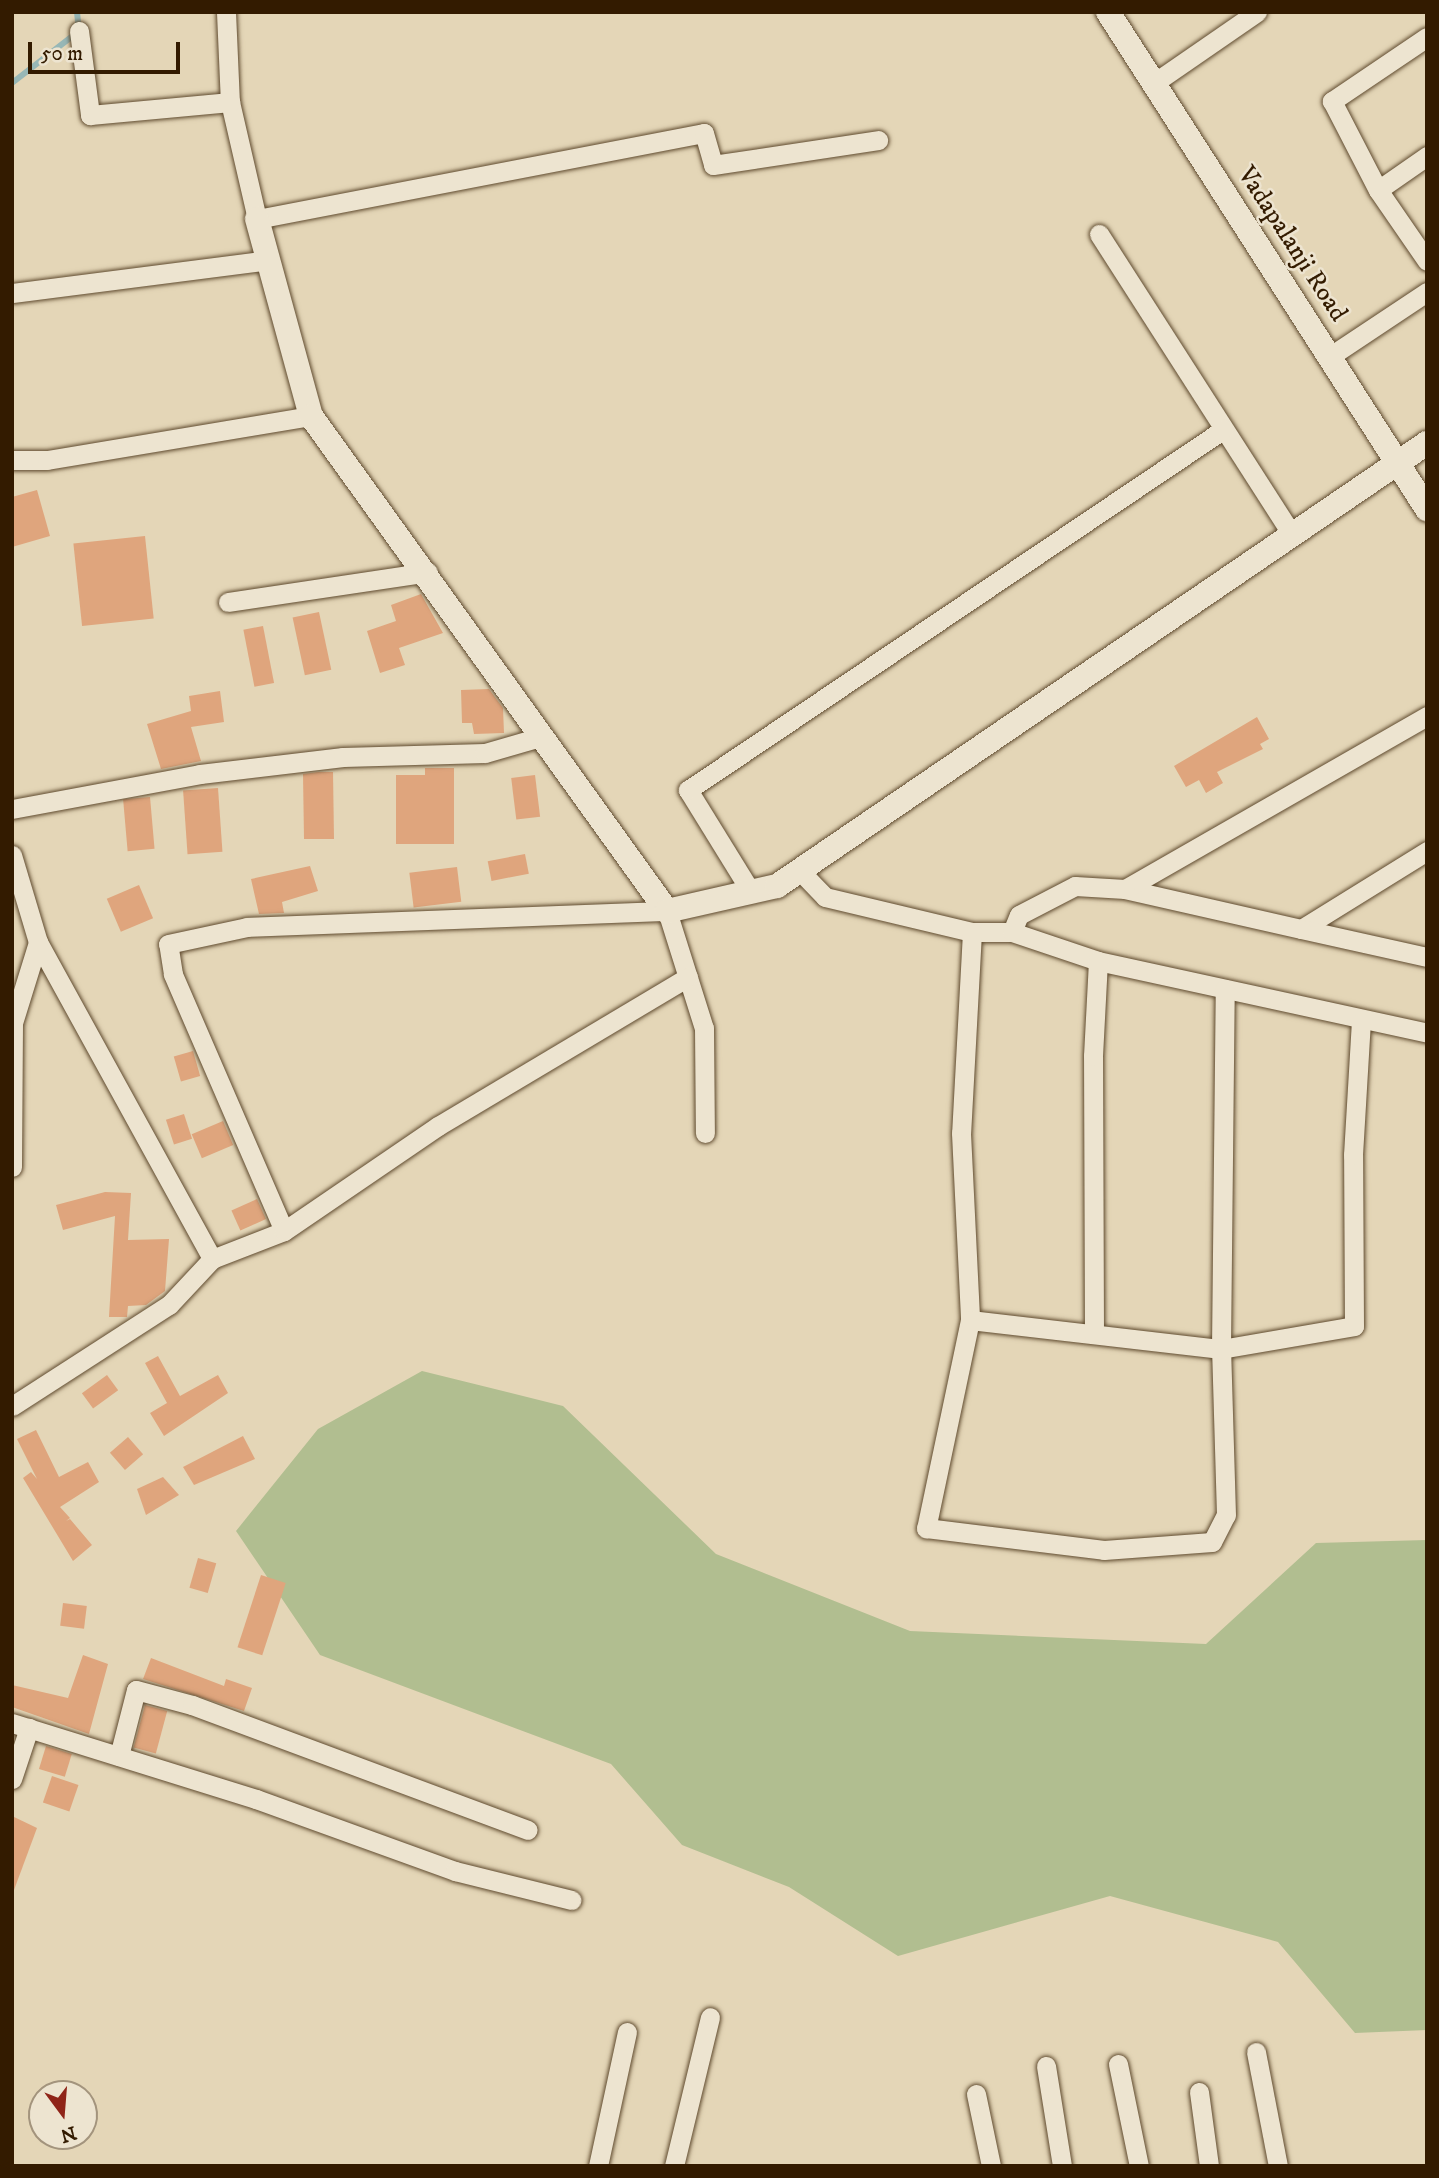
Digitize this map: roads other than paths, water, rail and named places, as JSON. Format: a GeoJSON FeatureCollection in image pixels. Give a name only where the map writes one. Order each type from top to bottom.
{"type":"FeatureCollection","features":[{"type":"Feature","properties":{"kind":"street"},"geometry":{"type":"LineString","coordinates":[[226,12],[230,102],[257,219],[311,416],[428,572],[667,911],[704,1028],[705,1133]]}},
{"type":"Feature","properties":{"kind":"street","name":"Vadapalanji Road"},"geometry":{"type":"LineString","coordinates":[[1108,12],[1427,509]]}},
{"type":"Feature","properties":{"kind":"street"},"geometry":{"type":"LineString","coordinates":[[1154,83],[1257,12]]}},
{"type":"Feature","properties":{"kind":"street"},"geometry":{"type":"LineString","coordinates":[[79,31],[90,115],[230,102]]}},
{"type":"Feature","properties":{"kind":"street"},"geometry":{"type":"LineString","coordinates":[[1427,37],[1332,102],[1378,190],[1427,261]]}},
{"type":"Feature","properties":{"kind":"street"},"geometry":{"type":"LineString","coordinates":[[257,219],[704,133],[713,165],[878,140]]}},
{"type":"Feature","properties":{"kind":"street"},"geometry":{"type":"LineString","coordinates":[[1378,190],[1427,156]]}},
{"type":"Feature","properties":{"kind":"street"},"geometry":{"type":"LineString","coordinates":[[1099,234],[1292,535]]}},
{"type":"Feature","properties":{"kind":"street"},"geometry":{"type":"LineString","coordinates":[[12,293],[268,260]]}},
{"type":"Feature","properties":{"kind":"street"},"geometry":{"type":"LineString","coordinates":[[1329,357],[1427,292]]}},
{"type":"Feature","properties":{"kind":"street"},"geometry":{"type":"LineString","coordinates":[[12,460],[47,460],[311,416]]}},
{"type":"Feature","properties":{"kind":"street"},"geometry":{"type":"LineString","coordinates":[[751,892],[688,790],[1224,429]]}},
{"type":"Feature","properties":{"kind":"street"},"geometry":{"type":"LineString","coordinates":[[284,1231],[173,974],[168,944],[247,927],[667,911],[778,886],[1427,443]]}},
{"type":"Feature","properties":{"kind":"street"},"geometry":{"type":"LineString","coordinates":[[228,603],[428,572]]}},
{"type":"Feature","properties":{"kind":"street"},"geometry":{"type":"LineString","coordinates":[[1125,889],[1427,716]]}},
{"type":"Feature","properties":{"kind":"street"},"geometry":{"type":"LineString","coordinates":[[12,809],[200,775],[343,757],[485,753],[544,736]]}},
{"type":"Feature","properties":{"kind":"street"},"geometry":{"type":"LineString","coordinates":[[1301,929],[1427,851]]}},
{"type":"Feature","properties":{"kind":"street"},"geometry":{"type":"LineString","coordinates":[[12,855],[38,942],[212,1259]]}},
{"type":"Feature","properties":{"kind":"street"},"geometry":{"type":"LineString","coordinates":[[800,871],[825,897],[972,932],[1013,932],[1098,961],[1361,1022],[1427,1032]]}},
{"type":"Feature","properties":{"kind":"street"},"geometry":{"type":"LineString","coordinates":[[1013,932],[1019,915],[1075,886],[1125,889],[1427,957]]}},
{"type":"Feature","properties":{"kind":"street"},"geometry":{"type":"LineString","coordinates":[[972,932],[961,1133],[970,1320],[926,1528],[1104,1550],[1212,1542],[1226,1515],[1221,1349],[1226,989]]}},
{"type":"Feature","properties":{"kind":"street"},"geometry":{"type":"LineString","coordinates":[[12,1167],[13,1023],[38,942]]}},
{"type":"Feature","properties":{"kind":"street"},"geometry":{"type":"LineString","coordinates":[[1094,1334],[1093,1056],[1098,961]]}},
{"type":"Feature","properties":{"kind":"street"},"geometry":{"type":"LineString","coordinates":[[12,1406],[169,1305],[212,1259],[284,1231],[438,1126],[688,977]]}},
{"type":"Feature","properties":{"kind":"street"},"geometry":{"type":"LineString","coordinates":[[970,1320],[1221,1349],[1354,1326],[1353,1155],[1361,1022]]}},
{"type":"Feature","properties":{"kind":"street"},"geometry":{"type":"LineString","coordinates":[[119,1756],[136,1690],[192,1705],[528,1830]]}},
{"type":"Feature","properties":{"kind":"street"},"geometry":{"type":"LineString","coordinates":[[12,1779],[21,1725],[455,1871],[570,1900]]}},
{"type":"Feature","properties":{"kind":"street"},"geometry":{"type":"LineString","coordinates":[[674,2166],[710,2017]]}},
{"type":"Feature","properties":{"kind":"street"},"geometry":{"type":"LineString","coordinates":[[598,2166],[627,2032]]}},
{"type":"Feature","properties":{"kind":"street"},"geometry":{"type":"LineString","coordinates":[[1256,2052],[1278,2166]]}},
{"type":"Feature","properties":{"kind":"street"},"geometry":{"type":"LineString","coordinates":[[1118,2064],[1139,2166]]}},
{"type":"Feature","properties":{"kind":"street"},"geometry":{"type":"LineString","coordinates":[[1046,2066],[1062,2166]]}},
{"type":"Feature","properties":{"kind":"street"},"geometry":{"type":"LineString","coordinates":[[1199,2092],[1209,2166]]}},
{"type":"Feature","properties":{"kind":"street"},"geometry":{"type":"LineString","coordinates":[[976,2094],[991,2166]]}},
{"type":"Feature","properties":{"kind":"waterway"},"geometry":{"type":"LineString","coordinates":[[12,83],[79,31],[77,12]]}}]}
